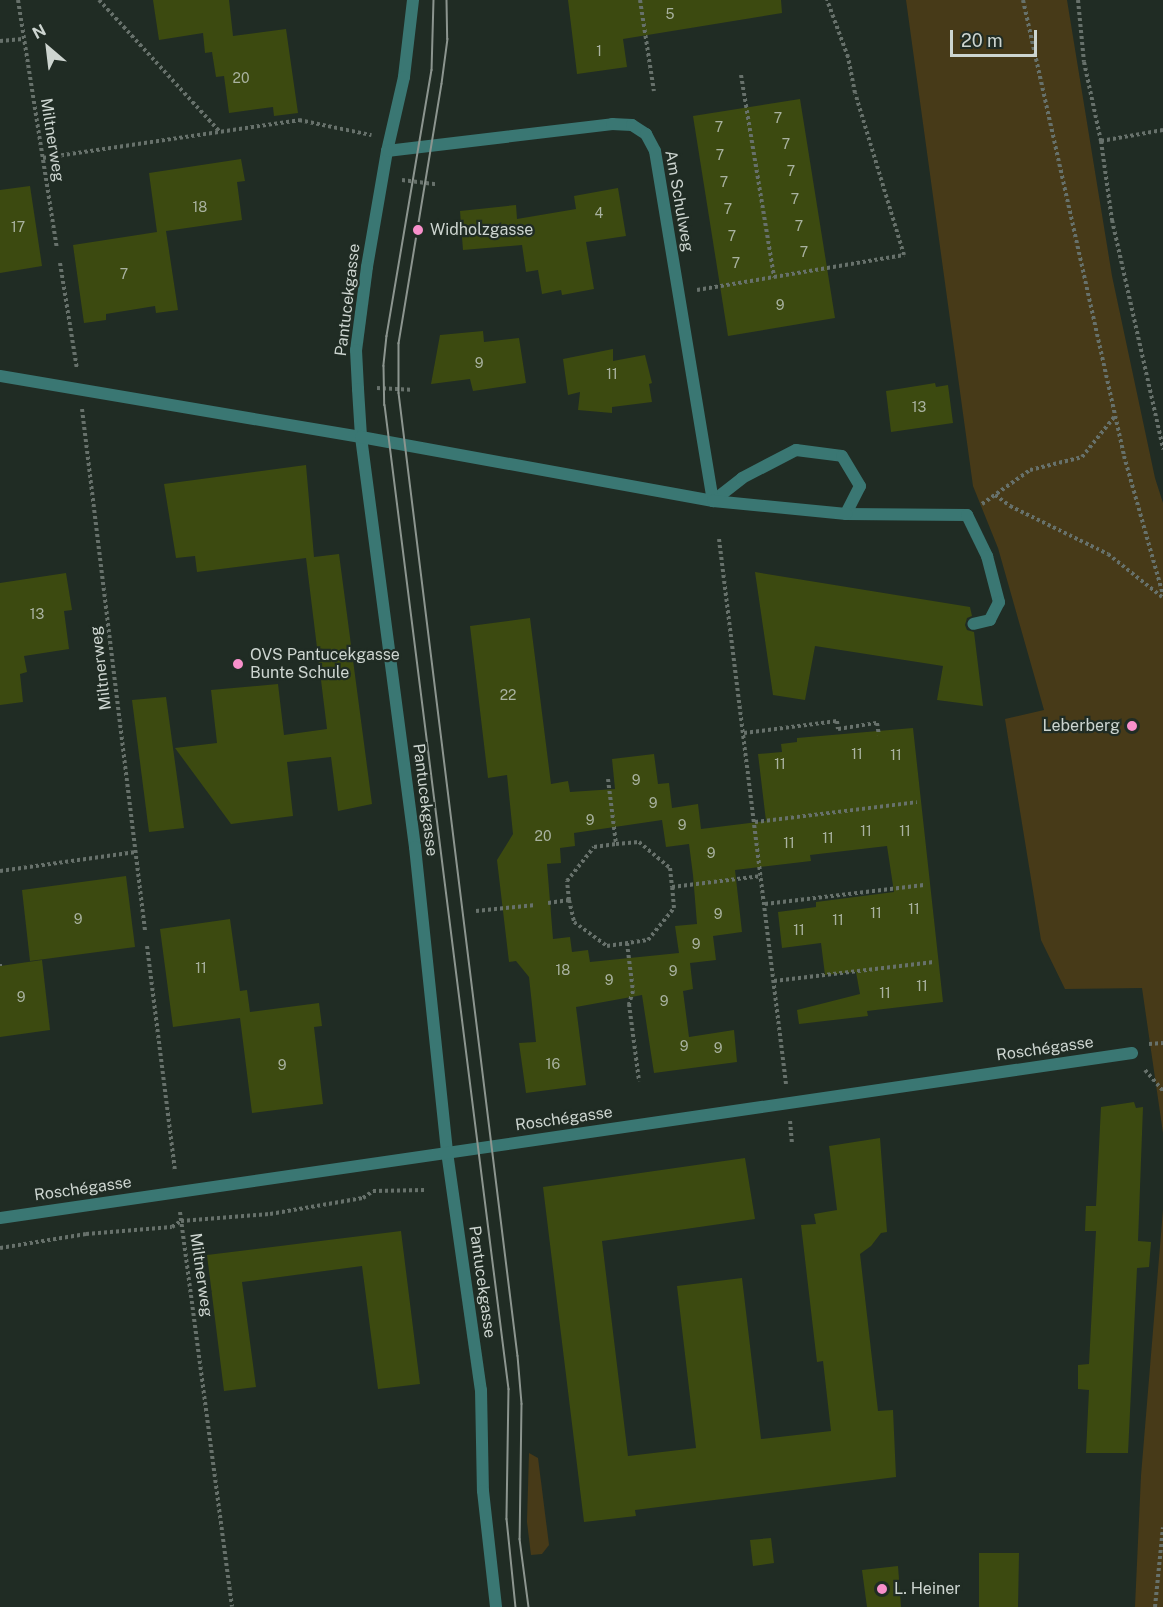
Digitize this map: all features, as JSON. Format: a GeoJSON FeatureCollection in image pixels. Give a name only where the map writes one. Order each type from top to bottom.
{"type":"FeatureCollection","features":[{"type":"Feature","properties":{"kind":"street","name":"Pantucekgasse"},"geometry":{"type":"LineString","coordinates":[[413,0],[404,77],[387,152],[356,350],[361,437],[415,847],[447,1152],[481,1390],[483,1491],[496,1607]]}},
{"type":"Feature","properties":{"kind":"street","name":"Am Schulweg"},"geometry":{"type":"LineString","coordinates":[[387,152],[612,124],[640,129],[655,150],[713,501]]}},
{"type":"Feature","properties":{"kind":"street"},"geometry":{"type":"LineString","coordinates":[[0,376],[361,437],[713,501],[846,514],[967,515],[987,556],[999,602],[990,620],[973,624]]}},
{"type":"Feature","properties":{"kind":"street"},"geometry":{"type":"LineString","coordinates":[[713,501],[748,474],[796,450],[842,456],[860,486],[846,514]]}},
{"type":"Feature","properties":{"kind":"street","name":"Roschégasse"},"geometry":{"type":"LineString","coordinates":[[0,1218],[1132,1053]]}},
{"type":"Feature","properties":{"kind":"path","name":"Miltnerweg"},"geometry":{"type":"LineString","coordinates":[[18,0],[57,248]]}},
{"type":"Feature","properties":{"kind":"path"},"geometry":{"type":"LineString","coordinates":[[99,0],[220,132]]}},
{"type":"Feature","properties":{"kind":"path"},"geometry":{"type":"LineString","coordinates":[[640,0],[654,91]]}},
{"type":"Feature","properties":{"kind":"path"},"geometry":{"type":"LineString","coordinates":[[678,293],[904,255],[855,93],[848,57],[827,0]]}},
{"type":"Feature","properties":{"kind":"path"},"geometry":{"type":"LineString","coordinates":[[1023,0],[1115,416],[1163,596]]}},
{"type":"Feature","properties":{"kind":"path"},"geometry":{"type":"LineString","coordinates":[[1078,0],[1084,62],[1101,141],[1112,220],[1163,449]]}},
{"type":"Feature","properties":{"kind":"path"},"geometry":{"type":"LineString","coordinates":[[0,42],[23,39]]}},
{"type":"Feature","properties":{"kind":"path"},"geometry":{"type":"LineString","coordinates":[[741,75],[774,277]]}},
{"type":"Feature","properties":{"kind":"path"},"geometry":{"type":"LineString","coordinates":[[43,158],[299,120],[390,138]]}},
{"type":"Feature","properties":{"kind":"path"},"geometry":{"type":"LineString","coordinates":[[1101,141],[1163,130]]}},
{"type":"Feature","properties":{"kind":"path"},"geometry":{"type":"LineString","coordinates":[[401,180],[436,184]]}},
{"type":"Feature","properties":{"kind":"path"},"geometry":{"type":"LineString","coordinates":[[60,264],[77,370]]}},
{"type":"Feature","properties":{"kind":"path"},"geometry":{"type":"LineString","coordinates":[[373,388],[411,390]]}},
{"type":"Feature","properties":{"kind":"path","name":"Miltnerweg"},"geometry":{"type":"LineString","coordinates":[[81,402],[145,930]]}},
{"type":"Feature","properties":{"kind":"path"},"geometry":{"type":"LineString","coordinates":[[967,515],[1030,470],[1082,457],[1115,416]]}},
{"type":"Feature","properties":{"kind":"path"},"geometry":{"type":"LineString","coordinates":[[995,495],[1010,506],[1108,554],[1163,596]]}},
{"type":"Feature","properties":{"kind":"path"},"geometry":{"type":"LineString","coordinates":[[719,539],[789,1102],[792,1145]]}},
{"type":"Feature","properties":{"kind":"path"},"geometry":{"type":"LineString","coordinates":[[744,733],[837,721],[838,729],[877,723],[879,735]]}},
{"type":"Feature","properties":{"kind":"path"},"geometry":{"type":"LineString","coordinates":[[609,779],[616,844]]}},
{"type":"Feature","properties":{"kind":"path"},"geometry":{"type":"LineString","coordinates":[[755,822],[917,802]]}},
{"type":"Feature","properties":{"kind":"path"},"geometry":{"type":"LineString","coordinates":[[639,842],[670,868],[672,887],[674,908],[648,940],[607,946],[574,922],[567,881],[594,847],[639,842]]}},
{"type":"Feature","properties":{"kind":"path"},"geometry":{"type":"LineString","coordinates":[[0,871],[136,852]]}},
{"type":"Feature","properties":{"kind":"path"},"geometry":{"type":"LineString","coordinates":[[672,887],[761,876]]}},
{"type":"Feature","properties":{"kind":"path"},"geometry":{"type":"LineString","coordinates":[[765,904],[924,885]]}},
{"type":"Feature","properties":{"kind":"path"},"geometry":{"type":"LineString","coordinates":[[548,903],[569,900]]}},
{"type":"Feature","properties":{"kind":"path"},"geometry":{"type":"LineString","coordinates":[[476,911],[536,905]]}},
{"type":"Feature","properties":{"kind":"path"},"geometry":{"type":"LineString","coordinates":[[627,943],[633,991],[629,1004],[639,1081]]}},
{"type":"Feature","properties":{"kind":"path","name":"Miltnerweg"},"geometry":{"type":"LineString","coordinates":[[147,946],[232,1607]]}},
{"type":"Feature","properties":{"kind":"path"},"geometry":{"type":"LineString","coordinates":[[774,981],[934,962]]}},
{"type":"Feature","properties":{"kind":"path"},"geometry":{"type":"LineString","coordinates":[[1145,1070],[1163,1091]]}},
{"type":"Feature","properties":{"kind":"path"},"geometry":{"type":"LineString","coordinates":[[0,1248],[86,1234],[172,1227],[181,1221],[270,1214],[363,1198],[373,1191],[425,1190]]}},
{"type":"Feature","properties":{"kind":"path"},"geometry":{"type":"LineString","coordinates":[[1155,1607],[1163,1527]]}},
{"type":"Feature","properties":{"kind":"shaded area"},"geometry":{"type":"Polygon","coordinates":[[[906,0],[1067,0],[1112,276],[1155,478],[1163,503],[1163,1133],[1142,988],[1065,989],[1041,940],[1005,719],[1044,710],[998,548],[973,486],[906,0]]]}},
{"type":"Feature","properties":{"kind":"shaded area"},"geometry":{"type":"Polygon","coordinates":[[[1163,1210],[1163,1607],[1135,1607],[1141,1476],[1163,1210]]]}},
{"type":"Feature","properties":{"kind":"shaded area"},"geometry":{"type":"Polygon","coordinates":[[[529,1453],[538,1458],[549,1545],[542,1554],[531,1555],[527,1522],[529,1453]]]}},
{"type":"Feature","properties":{"kind":"building"},"geometry":{"type":"Polygon","coordinates":[[[153,0],[229,0],[233,36],[286,29],[298,113],[274,116],[273,107],[229,113],[224,76],[216,77],[212,52],[205,53],[203,33],[159,40],[153,0]]]}},
{"type":"Feature","properties":{"kind":"building"},"geometry":{"type":"Polygon","coordinates":[[[568,0],[781,0],[782,13],[623,39],[627,67],[577,74],[568,0]]]}},
{"type":"Feature","properties":{"kind":"building"},"geometry":{"type":"Polygon","coordinates":[[[800,99],[835,318],[728,336],[693,116],[800,99]]]}},
{"type":"Feature","properties":{"kind":"building"},"geometry":{"type":"Polygon","coordinates":[[[241,159],[245,181],[237,182],[242,220],[166,231],[178,310],[156,313],[155,306],[106,314],[106,320],[84,323],[73,245],[157,232],[149,173],[241,159]]]}},
{"type":"Feature","properties":{"kind":"building"},"geometry":{"type":"Polygon","coordinates":[[[30,186],[42,266],[0,273],[0,190],[30,186]]]}},
{"type":"Feature","properties":{"kind":"building"},"geometry":{"type":"Polygon","coordinates":[[[618,188],[626,236],[586,242],[594,289],[562,295],[561,290],[542,294],[538,270],[526,272],[522,245],[463,250],[460,211],[516,205],[517,219],[576,209],[574,196],[618,188]]]}},
{"type":"Feature","properties":{"kind":"building"},"geometry":{"type":"Polygon","coordinates":[[[483,331],[484,342],[519,338],[526,383],[473,391],[470,379],[431,384],[440,335],[483,331]]]}},
{"type":"Feature","properties":{"kind":"building"},"geometry":{"type":"Polygon","coordinates":[[[613,349],[613,361],[645,355],[652,383],[649,384],[652,402],[612,407],[612,413],[578,410],[580,392],[568,395],[563,359],[613,349]]]}},
{"type":"Feature","properties":{"kind":"building"},"geometry":{"type":"Polygon","coordinates":[[[935,383],[936,387],[948,385],[953,423],[891,432],[886,391],[935,383]]]}},
{"type":"Feature","properties":{"kind":"building"},"geometry":{"type":"Polygon","coordinates":[[[306,465],[314,557],[339,554],[372,804],[338,811],[331,757],[287,762],[293,816],[231,824],[175,748],[217,743],[211,690],[278,684],[284,735],[327,729],[306,558],[197,572],[195,556],[176,558],[164,484],[306,465]]]}},
{"type":"Feature","properties":{"kind":"building"},"geometry":{"type":"Polygon","coordinates":[[[755,572],[970,607],[972,616],[967,618],[965,625],[967,630],[974,632],[983,706],[937,700],[943,666],[815,646],[805,700],[773,695],[755,572]]]}},
{"type":"Feature","properties":{"kind":"building"},"geometry":{"type":"Polygon","coordinates":[[[66,573],[72,610],[64,611],[69,649],[24,656],[27,672],[20,674],[23,702],[0,705],[0,583],[66,573]]]}},
{"type":"Feature","properties":{"kind":"building"},"geometry":{"type":"Polygon","coordinates":[[[530,618],[551,784],[568,781],[570,792],[615,789],[612,759],[654,754],[658,784],[669,783],[672,808],[698,804],[701,829],[766,821],[758,754],[782,752],[781,744],[797,742],[797,738],[913,728],[943,1002],[867,1011],[868,1016],[799,1024],[797,1010],[860,994],[856,972],[825,975],[821,943],[782,948],[778,912],[816,907],[816,902],[894,892],[887,846],[810,855],[811,861],[735,870],[742,932],[713,936],[716,960],[690,963],[693,989],[683,991],[689,1037],[734,1030],[737,1062],[654,1073],[642,995],[576,1007],[586,1085],[526,1093],[519,1043],[536,1042],[529,977],[516,961],[509,962],[497,860],[513,834],[507,775],[488,778],[470,626],[530,618]],[[662,820],[574,833],[575,846],[560,848],[561,863],[547,864],[553,939],[570,937],[572,952],[588,950],[590,962],[679,953],[675,926],[697,924],[693,875],[689,844],[666,847],[662,820]]]}},
{"type":"Feature","properties":{"kind":"building"},"geometry":{"type":"Polygon","coordinates":[[[166,697],[184,828],[149,832],[132,700],[166,697]]]}},
{"type":"Feature","properties":{"kind":"building"},"geometry":{"type":"Polygon","coordinates":[[[126,876],[135,947],[30,961],[22,890],[126,876]]]}},
{"type":"Feature","properties":{"kind":"building"},"geometry":{"type":"Polygon","coordinates":[[[230,919],[240,991],[247,990],[250,1012],[319,1003],[322,1026],[314,1027],[323,1104],[252,1113],[240,1018],[173,1027],[160,929],[230,919]]]}},
{"type":"Feature","properties":{"kind":"building"},"geometry":{"type":"Polygon","coordinates":[[[42,960],[50,1030],[0,1037],[0,966],[42,960]]]}},
{"type":"Feature","properties":{"kind":"building"},"geometry":{"type":"Polygon","coordinates":[[[1134,1102],[1136,1108],[1143,1107],[1138,1241],[1151,1242],[1149,1267],[1137,1268],[1128,1453],[1086,1453],[1089,1390],[1078,1389],[1078,1365],[1089,1364],[1096,1231],[1085,1231],[1086,1206],[1096,1206],[1101,1107],[1134,1102]]]}},
{"type":"Feature","properties":{"kind":"building"},"geometry":{"type":"Polygon","coordinates":[[[880,1138],[887,1232],[881,1233],[871,1246],[860,1254],[878,1411],[893,1410],[896,1477],[635,1510],[636,1516],[584,1522],[543,1187],[745,1158],[755,1219],[602,1241],[628,1456],[696,1448],[677,1286],[742,1278],[761,1439],[831,1431],[823,1361],[817,1362],[801,1225],[816,1224],[814,1214],[837,1210],[829,1146],[880,1138]]]}},
{"type":"Feature","properties":{"kind":"building"},"geometry":{"type":"Polygon","coordinates":[[[401,1231],[420,1384],[378,1389],[362,1266],[242,1282],[256,1387],[224,1391],[207,1255],[401,1231]]]}},
{"type":"Feature","properties":{"kind":"building"},"geometry":{"type":"Polygon","coordinates":[[[771,1538],[774,1563],[753,1566],[750,1540],[771,1538]]]}},
{"type":"Feature","properties":{"kind":"building"},"geometry":{"type":"Polygon","coordinates":[[[979,1553],[1019,1553],[1018,1607],[979,1607],[979,1553]]]}},
{"type":"Feature","properties":{"kind":"building","name":"L. Heiner"},"geometry":{"type":"Polygon","coordinates":[[[898,1566],[901,1607],[867,1607],[862,1570],[898,1566]]]}},
{"type":"Feature","properties":{"kind":"tram line"},"geometry":{"type":"LineString","coordinates":[[434,0],[432,70],[387,336],[384,366],[385,405],[509,1389],[507,1519],[516,1607]]}},
{"type":"Feature","properties":{"kind":"tram line"},"geometry":{"type":"LineString","coordinates":[[447,0],[448,39],[442,84],[399,343],[399,393],[518,1356],[522,1404],[520,1539],[529,1607]]}},
{"type":"Feature","properties":{"kind":"place","name":"Widholzgasse"},"geometry":{"type":"Point","coordinates":[418,230]}},
{"type":"Feature","properties":{"kind":"place","name":"OVS Pantucekgasse Bunte Schule"},"geometry":{"type":"Point","coordinates":[238,664]}},
{"type":"Feature","properties":{"kind":"place","name":"Leberberg"},"geometry":{"type":"Point","coordinates":[1132,726]}},
{"type":"Feature","properties":{"kind":"place","name":"L. Heiner"},"geometry":{"type":"Point","coordinates":[882,1589]}}]}
